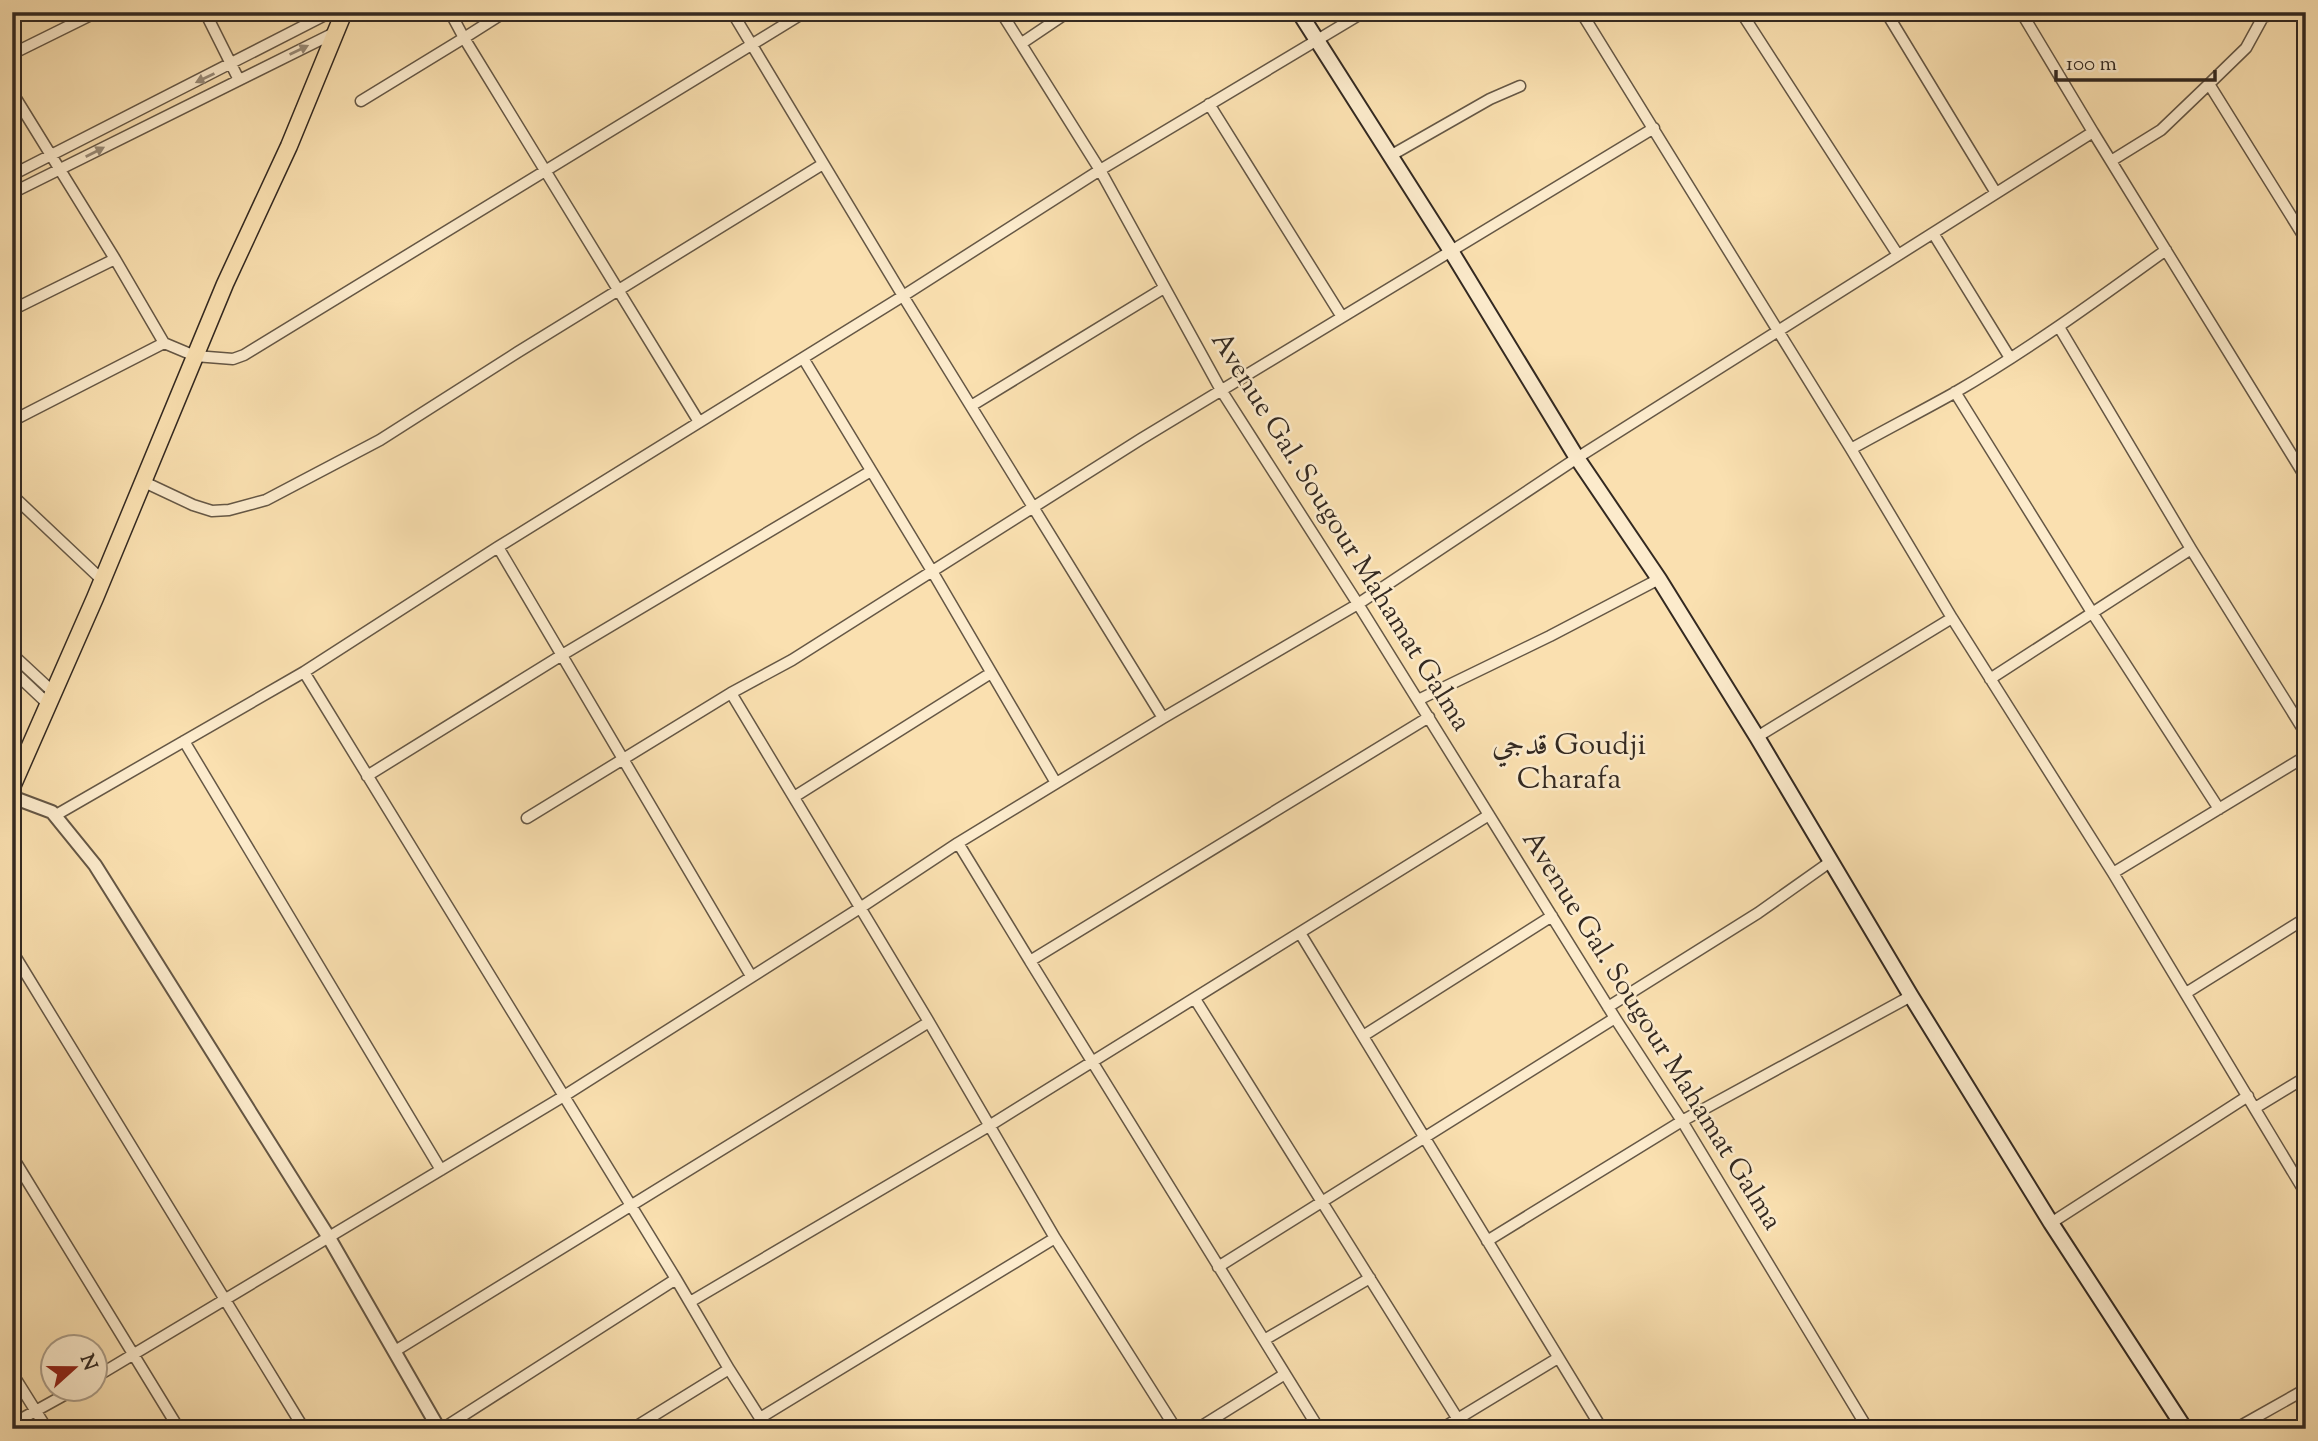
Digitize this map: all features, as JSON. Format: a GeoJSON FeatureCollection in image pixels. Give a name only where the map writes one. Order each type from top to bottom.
{"type":"FeatureCollection","features":[{"type":"Feature","properties":{"kind":"highway"},"geometry":{"type":"LineString","coordinates":[[12,787],[225,284],[289,146],[344,12]]}},
{"type":"Feature","properties":{"kind":"main road"},"geometry":{"type":"LineString","coordinates":[[1299,12],[1451,251],[1577,458],[1659,579],[2051,1223],[2185,1429]]}},
{"type":"Feature","properties":{"kind":"street"},"geometry":{"type":"LineString","coordinates":[[12,54],[97,12]]}},
{"type":"Feature","properties":{"kind":"street"},"geometry":{"type":"LineString","coordinates":[[205,12],[239,80]]}},
{"type":"Feature","properties":{"kind":"street"},"geometry":{"type":"LineString","coordinates":[[12,175],[331,12]]}},
{"type":"Feature","properties":{"kind":"street"},"geometry":{"type":"LineString","coordinates":[[450,12],[699,422]]}},
{"type":"Feature","properties":{"kind":"street"},"geometry":{"type":"LineString","coordinates":[[360,101],[505,12]]}},
{"type":"Feature","properties":{"kind":"street"},"geometry":{"type":"LineString","coordinates":[[732,12],[1163,718]]}},
{"type":"Feature","properties":{"kind":"street"},"geometry":{"type":"LineString","coordinates":[[12,92],[164,343],[195,356],[233,359],[244,355],[805,12]]}},
{"type":"Feature","properties":{"kind":"street","name":"Avenue Gal. Sougour Mahamat Galma"},"geometry":{"type":"LineString","coordinates":[[1001,12],[1100,170],[1221,390],[1682,1121],[1868,1429]]}},
{"type":"Feature","properties":{"kind":"street"},"geometry":{"type":"LineString","coordinates":[[1021,43],[1068,12]]}},
{"type":"Feature","properties":{"kind":"street"},"geometry":{"type":"LineString","coordinates":[[56,815],[304,672],[498,547],[903,296],[1100,170],[1364,12]]}},
{"type":"Feature","properties":{"kind":"street"},"geometry":{"type":"LineString","coordinates":[[1581,12],[1851,449],[1952,618],[2113,873],[2306,1194]]}},
{"type":"Feature","properties":{"kind":"street"},"geometry":{"type":"LineString","coordinates":[[1741,12],[1898,255]]}},
{"type":"Feature","properties":{"kind":"street"},"geometry":{"type":"LineString","coordinates":[[1886,12],[1996,193]]}},
{"type":"Feature","properties":{"kind":"street"},"geometry":{"type":"LineString","coordinates":[[2021,12],[2306,478]]}},
{"type":"Feature","properties":{"kind":"street"},"geometry":{"type":"LineString","coordinates":[[2111,161],[2161,130],[2246,48],[2263,15],[2280,12]]}},
{"type":"Feature","properties":{"kind":"street"},"geometry":{"type":"LineString","coordinates":[[12,193],[336,32]]}},
{"type":"Feature","properties":{"kind":"street"},"geometry":{"type":"LineString","coordinates":[[2209,84],[2306,240]]}},
{"type":"Feature","properties":{"kind":"street"},"geometry":{"type":"LineString","coordinates":[[1390,156],[1490,99],[1520,86]]}},
{"type":"Feature","properties":{"kind":"street"},"geometry":{"type":"LineString","coordinates":[[1209,104],[1342,317]]}},
{"type":"Feature","properties":{"kind":"street"},"geometry":{"type":"LineString","coordinates":[[527,818],[731,693],[792,660],[1221,390],[1654,128]]}},
{"type":"Feature","properties":{"kind":"street"},"geometry":{"type":"LineString","coordinates":[[108,1369],[564,1096],[958,843],[1163,718],[1358,604],[1577,458],[2093,132]]}},
{"type":"Feature","properties":{"kind":"street"},"geometry":{"type":"LineString","coordinates":[[142,481],[212,511],[229,510],[266,500],[380,440],[823,164]]}},
{"type":"Feature","properties":{"kind":"street"},"geometry":{"type":"LineString","coordinates":[[1933,233],[2010,358]]}},
{"type":"Feature","properties":{"kind":"street"},"geometry":{"type":"LineString","coordinates":[[1851,449],[1955,392],[2010,358],[2059,327],[2166,250]]}},
{"type":"Feature","properties":{"kind":"street"},"geometry":{"type":"LineString","coordinates":[[12,310],[115,259]]}},
{"type":"Feature","properties":{"kind":"street"},"geometry":{"type":"LineString","coordinates":[[971,406],[1164,288]]}},
{"type":"Feature","properties":{"kind":"street"},"geometry":{"type":"LineString","coordinates":[[2059,327],[2191,549],[2306,734]]}},
{"type":"Feature","properties":{"kind":"street"},"geometry":{"type":"LineString","coordinates":[[12,421],[164,343]]}},
{"type":"Feature","properties":{"kind":"street"},"geometry":{"type":"LineString","coordinates":[[803,358],[1056,783]]}},
{"type":"Feature","properties":{"kind":"street"},"geometry":{"type":"LineString","coordinates":[[1955,392],[2093,614],[2219,809]]}},
{"type":"Feature","properties":{"kind":"street"},"geometry":{"type":"LineString","coordinates":[[367,776],[562,655],[871,471]]}},
{"type":"Feature","properties":{"kind":"street"},"geometry":{"type":"LineString","coordinates":[[14,500],[102,579]]}},
{"type":"Feature","properties":{"kind":"street"},"geometry":{"type":"LineString","coordinates":[[498,547],[751,976]]}},
{"type":"Feature","properties":{"kind":"street"},"geometry":{"type":"LineString","coordinates":[[1990,678],[2191,549]]}},
{"type":"Feature","properties":{"kind":"street"},"geometry":{"type":"LineString","coordinates":[[1418,700],[1659,579]]}},
{"type":"Feature","properties":{"kind":"street"},"geometry":{"type":"LineString","coordinates":[[1757,737],[1952,618]]}},
{"type":"Feature","properties":{"kind":"street"},"geometry":{"type":"LineString","coordinates":[[12,654],[50,698]]}},
{"type":"Feature","properties":{"kind":"street"},"geometry":{"type":"LineString","coordinates":[[23,664],[13,672],[50,698]]}},
{"type":"Feature","properties":{"kind":"street"},"geometry":{"type":"LineString","coordinates":[[304,672],[767,1429]]}},
{"type":"Feature","properties":{"kind":"street"},"geometry":{"type":"LineString","coordinates":[[794,797],[991,673]]}},
{"type":"Feature","properties":{"kind":"street"},"geometry":{"type":"LineString","coordinates":[[731,693],[1055,1238],[1176,1429]]}},
{"type":"Feature","properties":{"kind":"street"},"geometry":{"type":"LineString","coordinates":[[1030,961],[1429,717]]}},
{"type":"Feature","properties":{"kind":"street"},"geometry":{"type":"LineString","coordinates":[[184,741],[441,1170]]}},
{"type":"Feature","properties":{"kind":"street"},"geometry":{"type":"LineString","coordinates":[[2113,873],[2306,755]]}},
{"type":"Feature","properties":{"kind":"street"},"geometry":{"type":"LineString","coordinates":[[12,797],[43,807],[56,815],[95,865],[328,1236],[441,1429],[677,1279]]}},
{"type":"Feature","properties":{"kind":"street"},"geometry":{"type":"LineString","coordinates":[[690,1302],[989,1126],[1489,815]]}},
{"type":"Feature","properties":{"kind":"street"},"geometry":{"type":"LineString","coordinates":[[958,843],[1320,1429]]}},
{"type":"Feature","properties":{"kind":"street"},"geometry":{"type":"LineString","coordinates":[[1608,1007],[1758,913],[1830,862]]}},
{"type":"Feature","properties":{"kind":"street"},"geometry":{"type":"LineString","coordinates":[[1363,1036],[1552,916]]}},
{"type":"Feature","properties":{"kind":"street"},"geometry":{"type":"LineString","coordinates":[[2186,993],[2306,918]]}},
{"type":"Feature","properties":{"kind":"street"},"geometry":{"type":"LineString","coordinates":[[1300,933],[1602,1429]]}},
{"type":"Feature","properties":{"kind":"street"},"geometry":{"type":"LineString","coordinates":[[12,951],[304,1429]]}},
{"type":"Feature","properties":{"kind":"street"},"geometry":{"type":"LineString","coordinates":[[1488,1241],[1682,1121],[1911,996]]}},
{"type":"Feature","properties":{"kind":"street"},"geometry":{"type":"LineString","coordinates":[[1195,999],[1464,1429]]}},
{"type":"Feature","properties":{"kind":"street"},"geometry":{"type":"LineString","coordinates":[[1218,1267],[1615,1018]]}},
{"type":"Feature","properties":{"kind":"street"},"geometry":{"type":"LineString","coordinates":[[395,1351],[929,1023]]}},
{"type":"Feature","properties":{"kind":"street"},"geometry":{"type":"LineString","coordinates":[[2255,1108],[2306,1077]]}},
{"type":"Feature","properties":{"kind":"street"},"geometry":{"type":"LineString","coordinates":[[2051,1223],[2248,1096]]}},
{"type":"Feature","properties":{"kind":"street"},"geometry":{"type":"LineString","coordinates":[[12,1157],[179,1429]]}},
{"type":"Feature","properties":{"kind":"street"},"geometry":{"type":"LineString","coordinates":[[760,1418],[1055,1238]]}},
{"type":"Feature","properties":{"kind":"street"},"geometry":{"type":"LineString","coordinates":[[1264,1340],[1370,1278]]}},
{"type":"Feature","properties":{"kind":"street"},"geometry":{"type":"LineString","coordinates":[[1441,1429],[1558,1358]]}},
{"type":"Feature","properties":{"kind":"street"},"geometry":{"type":"LineString","coordinates":[[632,1429],[729,1369]]}},
{"type":"Feature","properties":{"kind":"street"},"geometry":{"type":"LineString","coordinates":[[12,1373],[47,1429]]}},
{"type":"Feature","properties":{"kind":"street"},"geometry":{"type":"LineString","coordinates":[[1197,1429],[1285,1374]]}},
{"type":"Feature","properties":{"kind":"street"},"geometry":{"type":"LineString","coordinates":[[2235,1429],[2306,1388]]}},
{"type":"Feature","properties":{"kind":"street"},"geometry":{"type":"LineString","coordinates":[[12,1424],[52,1402]]}},
{"type":"Feature","properties":{"kind":"district","name":"قدجي Goudji Charafa"},"geometry":{"type":"Point","coordinates":[1569,763]}}]}
